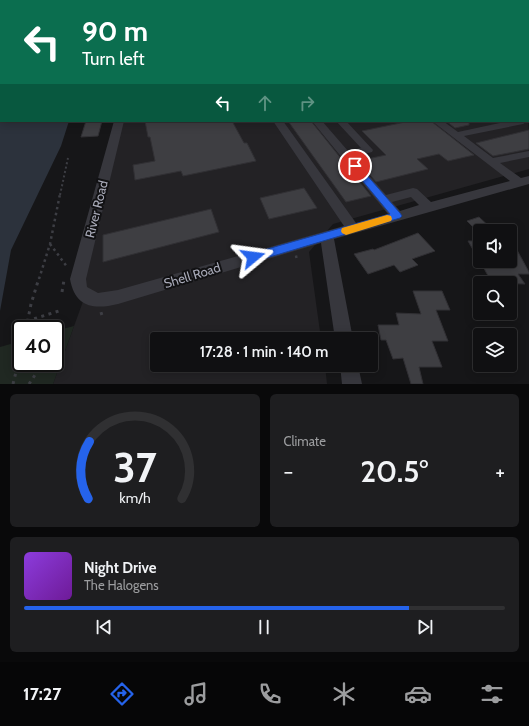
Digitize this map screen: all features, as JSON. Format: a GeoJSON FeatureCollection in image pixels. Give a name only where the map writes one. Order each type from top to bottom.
{"type":"FeatureCollection","features":[{"type":"Feature","properties":{"kind":"street"},"geometry":{"type":"LineString","coordinates":[[151,0],[160,0]]}},
{"type":"Feature","properties":{"kind":"street","name":"River Road"},"geometry":{"type":"LineString","coordinates":[[86,296],[80,290],[78,279],[119,122]]}},
{"type":"Feature","properties":{"kind":"street"},"geometry":{"type":"LineString","coordinates":[[279,122],[353,229]]}},
{"type":"Feature","properties":{"kind":"street"},"geometry":{"type":"LineString","coordinates":[[318,122],[397,216]]}},
{"type":"Feature","properties":{"kind":"street"},"geometry":{"type":"LineString","coordinates":[[342,122],[368,150],[346,155]]}},
{"type":"Feature","properties":{"kind":"street"},"geometry":{"type":"LineString","coordinates":[[438,122],[491,162],[524,181]]}},
{"type":"Feature","properties":{"kind":"street"},"geometry":{"type":"LineString","coordinates":[[456,135],[518,122]]}},
{"type":"Feature","properties":{"kind":"street"},"geometry":{"type":"LineString","coordinates":[[491,162],[529,154]]}},
{"type":"Feature","properties":{"kind":"street","name":"Shell Road"},"geometry":{"type":"LineString","coordinates":[[86,296],[91,299],[107,300],[428,207],[524,181]]}},
{"type":"Feature","properties":{"kind":"street"},"geometry":{"type":"LineString","coordinates":[[383,200],[412,192],[428,207]]}},
{"type":"Feature","properties":{"kind":"street"},"geometry":{"type":"LineString","coordinates":[[327,236],[343,332]]}},
{"type":"Feature","properties":{"kind":"street"},"geometry":{"type":"LineString","coordinates":[[350,372],[352,384]]}},
{"type":"Feature","properties":{"kind":"path"},"geometry":{"type":"LineString","coordinates":[[62,310],[27,320],[50,244],[68,158]]}},
{"type":"Feature","properties":{"kind":"path"},"geometry":{"type":"LineString","coordinates":[[50,244],[61,260]]}},
{"type":"Feature","properties":{"kind":"path"},"geometry":{"type":"LineString","coordinates":[[13,384],[16,372]]}},
{"type":"Feature","properties":{"kind":"path"},"geometry":{"type":"LineString","coordinates":[[29,384],[37,372]]}},
{"type":"Feature","properties":{"kind":"shaded area"},"geometry":{"type":"Polygon","coordinates":[[[0,122],[69,122],[61,146],[11,250],[0,311],[0,122]]]}},
{"type":"Feature","properties":{"kind":"shaded area"},"geometry":{"type":"Polygon","coordinates":[[[119,122],[528,122],[529,169],[333,224],[309,252],[320,332],[150,332],[150,372],[326,372],[327,384],[53,384],[57,372],[64,372],[64,354],[85,296],[80,290],[119,122]]]}},
{"type":"Feature","properties":{"kind":"shaded area"},"geometry":{"type":"Polygon","coordinates":[[[74,326],[64,354],[64,329],[74,326]]]}},
{"type":"Feature","properties":{"kind":"shaded area"},"geometry":{"type":"Polygon","coordinates":[[[12,344],[12,372],[57,372],[53,384],[0,384],[0,347],[12,344]]]}},
{"type":"Feature","properties":{"kind":"building"},"geometry":{"type":"Polygon","coordinates":[[[86,122],[102,122],[98,136],[81,137],[86,122]]]}},
{"type":"Feature","properties":{"kind":"building"},"geometry":{"type":"Polygon","coordinates":[[[145,122],[233,122],[244,143],[247,143],[256,161],[183,176],[181,171],[135,180],[133,165],[155,161],[150,137],[148,137],[145,122]]]}},
{"type":"Feature","properties":{"kind":"building"},"geometry":{"type":"Polygon","coordinates":[[[289,122],[312,122],[371,196],[346,202],[289,122]]]}},
{"type":"Feature","properties":{"kind":"building"},"geometry":{"type":"Polygon","coordinates":[[[405,122],[432,122],[474,155],[448,161],[439,154],[417,159],[428,169],[376,182],[358,161],[386,155],[362,131],[405,122]]]}},
{"type":"Feature","properties":{"kind":"building"},"geometry":{"type":"Polygon","coordinates":[[[447,122],[469,122],[469,125],[455,128],[447,122]]]}},
{"type":"Feature","properties":{"kind":"building"},"geometry":{"type":"Polygon","coordinates":[[[529,130],[529,149],[493,156],[476,143],[529,130]]]}},
{"type":"Feature","properties":{"kind":"building"},"geometry":{"type":"Polygon","coordinates":[[[304,188],[317,208],[269,219],[260,198],[304,188]]]}},
{"type":"Feature","properties":{"kind":"building"},"geometry":{"type":"Polygon","coordinates":[[[211,209],[219,232],[103,262],[103,235],[211,209]]]}},
{"type":"Feature","properties":{"kind":"building"},"geometry":{"type":"Polygon","coordinates":[[[479,217],[486,224],[473,224],[473,227],[467,221],[479,217]]]}},
{"type":"Feature","properties":{"kind":"building"},"geometry":{"type":"Polygon","coordinates":[[[418,233],[435,251],[412,259],[418,265],[400,272],[394,265],[368,274],[354,254],[374,250],[418,233]]]}},
{"type":"Feature","properties":{"kind":"building"},"geometry":{"type":"Polygon","coordinates":[[[468,241],[473,241],[473,250],[468,241]]]}},
{"type":"Feature","properties":{"kind":"building"},"geometry":{"type":"Polygon","coordinates":[[[517,250],[529,272],[529,274],[518,274],[525,284],[517,284],[517,276],[488,276],[484,268],[517,268],[517,250]]]}},
{"type":"Feature","properties":{"kind":"building"},"geometry":{"type":"Polygon","coordinates":[[[413,291],[442,291],[450,310],[436,310],[448,341],[432,341],[442,367],[419,367],[423,384],[411,384],[403,358],[393,359],[386,340],[381,340],[378,325],[399,325],[396,313],[421,314],[413,291]]]}},
{"type":"Feature","properties":{"kind":"slow traffic"},"geometry":{"type":"LineString","coordinates":[[346,231],[387,219]]}},
{"type":"Feature","properties":{"kind":"route"},"geometry":{"type":"LineString","coordinates":[[253,257],[397,216],[355,166]]}}]}
